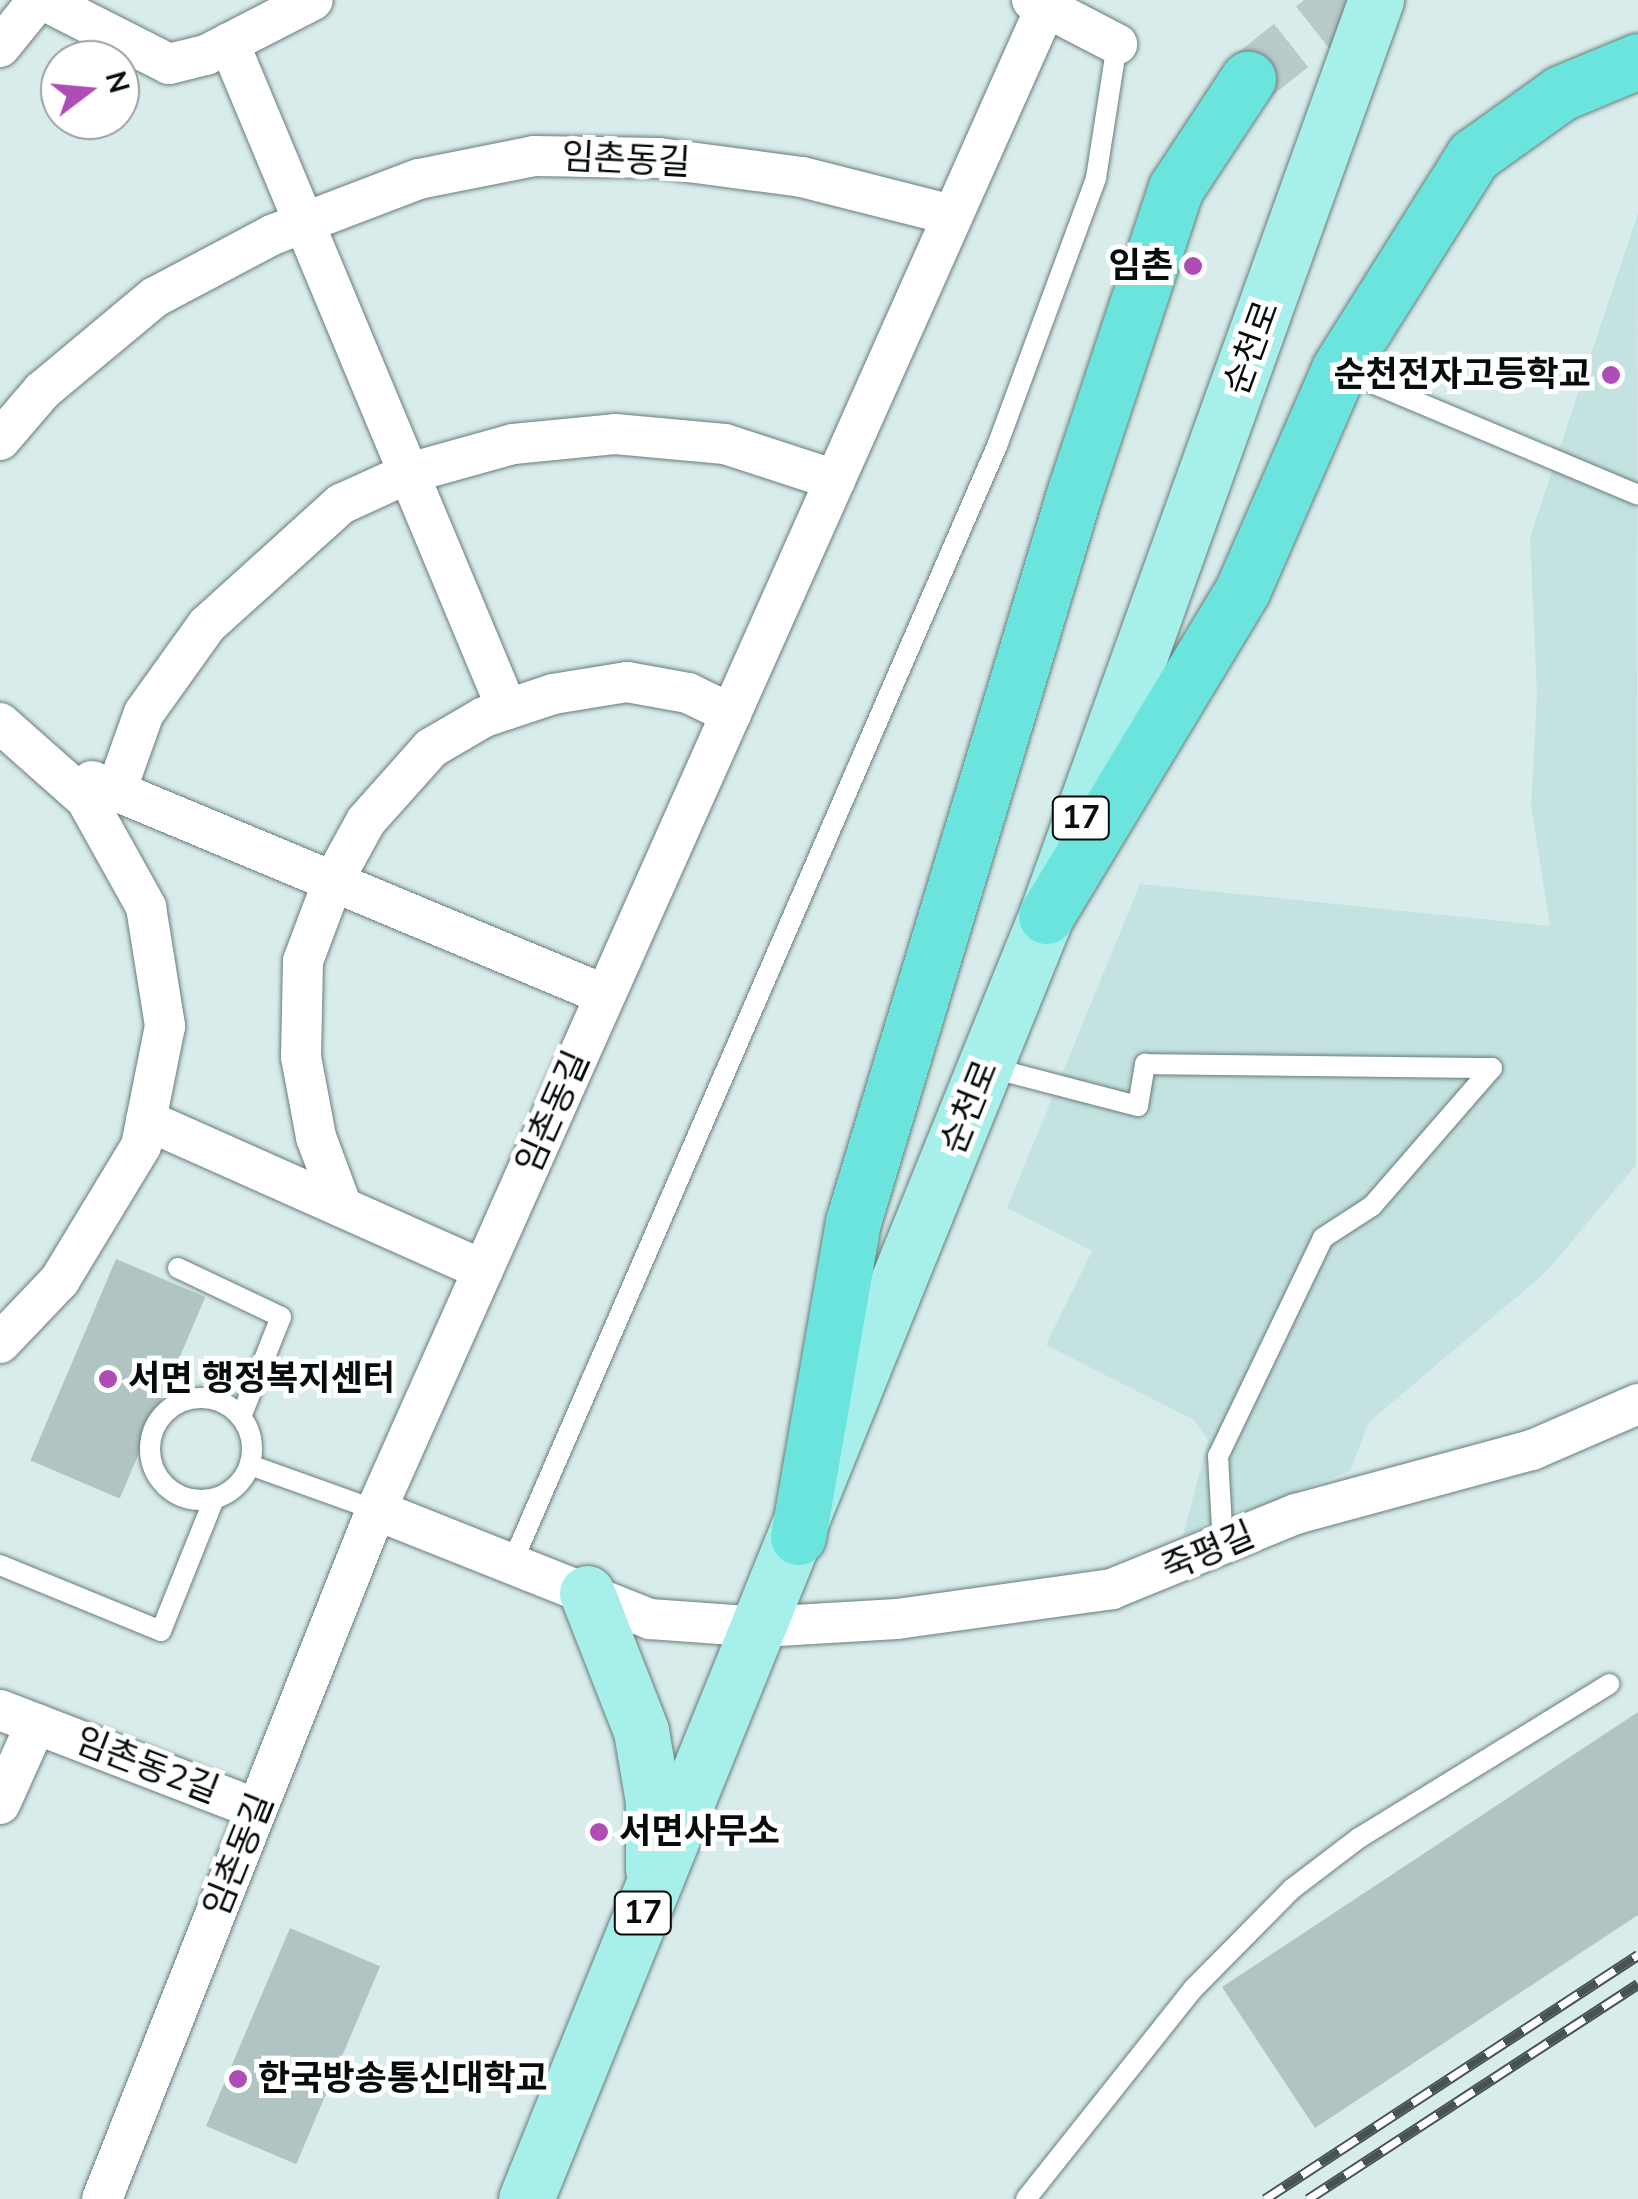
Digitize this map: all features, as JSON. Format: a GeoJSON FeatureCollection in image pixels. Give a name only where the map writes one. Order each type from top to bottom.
{"type":"FeatureCollection","features":[{"type":"Feature","properties":{"kind":"highway"},"geometry":{"type":"LineString","coordinates":[[1046,916],[1242,589],[1339,369],[1473,156],[1561,93],[1638,61]]}},
{"type":"Feature","properties":{"kind":"highway"},"geometry":{"type":"LineString","coordinates":[[798,1537],[853,1222],[1074,491],[1176,188],[1248,79]]}},
{"type":"Feature","properties":{"kind":"main road","name":"순천로"},"geometry":{"type":"LineString","coordinates":[[526,2199],[798,1537],[1046,916],[1376,0]]}},
{"type":"Feature","properties":{"kind":"main road"},"geometry":{"type":"LineString","coordinates":[[586,1594],[642,1730],[652,1801],[653,1889]]}},
{"type":"Feature","properties":{"kind":"street"},"geometry":{"type":"LineString","coordinates":[[0,47],[41,0],[169,64],[229,42],[313,0]]}},
{"type":"Feature","properties":{"kind":"street","name":"임촌동길"},"geometry":{"type":"LineString","coordinates":[[102,2199],[376,1510],[952,215],[1042,2],[1118,44]]}},
{"type":"Feature","properties":{"kind":"street"},"geometry":{"type":"LineString","coordinates":[[229,42],[507,709]]}},
{"type":"Feature","properties":{"kind":"street","name":"임촌동길"},"geometry":{"type":"LineString","coordinates":[[0,440],[42,391],[154,297],[304,221],[419,179],[534,156],[659,158],[802,177],[952,215]]}},
{"type":"Feature","properties":{"kind":"street"},"geometry":{"type":"LineString","coordinates":[[116,790],[144,713],[206,625],[341,504],[409,473],[512,444],[615,434],[725,444],[834,480]]}},
{"type":"Feature","properties":{"kind":"street"},"geometry":{"type":"LineString","coordinates":[[342,1207],[316,1137],[301,1057],[303,961],[333,881],[366,821],[431,748],[507,709],[552,694],[627,682],[688,693],[730,714]]}},
{"type":"Feature","properties":{"kind":"street"},"geometry":{"type":"LineString","coordinates":[[0,723],[86,799],[146,907],[165,1026],[141,1146],[60,1280],[0,1343]]}},
{"type":"Feature","properties":{"kind":"street"},"geometry":{"type":"LineString","coordinates":[[40,759],[605,995]]}},
{"type":"Feature","properties":{"kind":"street"},"geometry":{"type":"LineString","coordinates":[[146,1120],[484,1270]]}},
{"type":"Feature","properties":{"kind":"street","name":"죽평길"},"geometry":{"type":"LineString","coordinates":[[761,1627],[897,1619],[1112,1589],[1296,1514],[1532,1450],[1638,1404]]}},
{"type":"Feature","properties":{"kind":"street"},"geometry":{"type":"LineString","coordinates":[[376,1510],[650,1619],[761,1627]]}},
{"type":"Feature","properties":{"kind":"street","name":"임촌동2길"},"geometry":{"type":"LineString","coordinates":[[0,1804],[18,1717],[258,1809]]}},
{"type":"Feature","properties":{"kind":"lane"},"geometry":{"type":"LineString","coordinates":[[512,1563],[997,446],[1096,178],[1118,44]]}},
{"type":"Feature","properties":{"kind":"lane"},"geometry":{"type":"LineString","coordinates":[[1339,369],[1638,494]]}},
{"type":"Feature","properties":{"kind":"lane"},"geometry":{"type":"LineString","coordinates":[[986,1066],[1138,1106],[1145,1064],[1492,1068],[1372,1206],[1323,1238],[1218,1456],[1223,1546]]}},
{"type":"Feature","properties":{"kind":"lane"},"geometry":{"type":"LineString","coordinates":[[178,1268],[281,1317],[242,1417]]}},
{"type":"Feature","properties":{"kind":"lane"},"geometry":{"type":"LineString","coordinates":[[214,1399],[242,1417],[250,1432],[250,1464],[230,1492],[214,1499],[180,1496],[166,1487],[150,1456],[151,1439],[167,1410],[181,1401],[214,1399]]}},
{"type":"Feature","properties":{"kind":"lane"},"geometry":{"type":"LineString","coordinates":[[250,1464],[376,1510]]}},
{"type":"Feature","properties":{"kind":"lane"},"geometry":{"type":"LineString","coordinates":[[0,1564],[161,1631],[214,1499]]}},
{"type":"Feature","properties":{"kind":"lane"},"geometry":{"type":"LineString","coordinates":[[1026,2199],[1194,1988],[1292,1889],[1359,1838],[1609,1684]]}},
{"type":"Feature","properties":{"kind":"shaded area"},"geometry":{"type":"Polygon","coordinates":[[[1638,213],[1636,1165],[1546,1272],[1369,1422],[1350,1471],[1183,1536],[1208,1440],[1194,1420],[1046,1345],[1092,1251],[1007,1208],[1140,884],[1550,926],[1531,806],[1537,695],[1530,537],[1638,213]]]}},
{"type":"Feature","properties":{"kind":"building"},"geometry":{"type":"Polygon","coordinates":[[[116,1259],[205,1297],[120,1498],[30,1461],[116,1259]]]}},
{"type":"Feature","properties":{"kind":"building"},"geometry":{"type":"Polygon","coordinates":[[[1638,1712],[1638,1915],[1315,2128],[1222,1987],[1638,1712]]]}},
{"type":"Feature","properties":{"kind":"building"},"geometry":{"type":"Polygon","coordinates":[[[290,1928],[380,1966],[296,2164],[206,2126],[290,1928]]]}},
{"type":"Feature","properties":{"kind":"tunnel"},"geometry":{"type":"LineString","coordinates":[[1248,79],[1348,0]]}},
{"type":"Feature","properties":{"kind":"railway"},"geometry":{"type":"LineString","coordinates":[[1265,2199],[1638,1955]]}},
{"type":"Feature","properties":{"kind":"railway"},"geometry":{"type":"LineString","coordinates":[[1308,2199],[1638,1984]]}},
{"type":"Feature","properties":{"kind":"place","name":"임촌"},"geometry":{"type":"Point","coordinates":[1193,266]}},
{"type":"Feature","properties":{"kind":"place","name":"순천전자고등학교"},"geometry":{"type":"Point","coordinates":[1611,375]}},
{"type":"Feature","properties":{"kind":"place","name":"서면 행정복지센터"},"geometry":{"type":"Point","coordinates":[108,1379]}},
{"type":"Feature","properties":{"kind":"place","name":"서면사무소"},"geometry":{"type":"Point","coordinates":[599,1832]}},
{"type":"Feature","properties":{"kind":"place","name":"한국방송통신대학교"},"geometry":{"type":"Point","coordinates":[238,2079]}}]}
